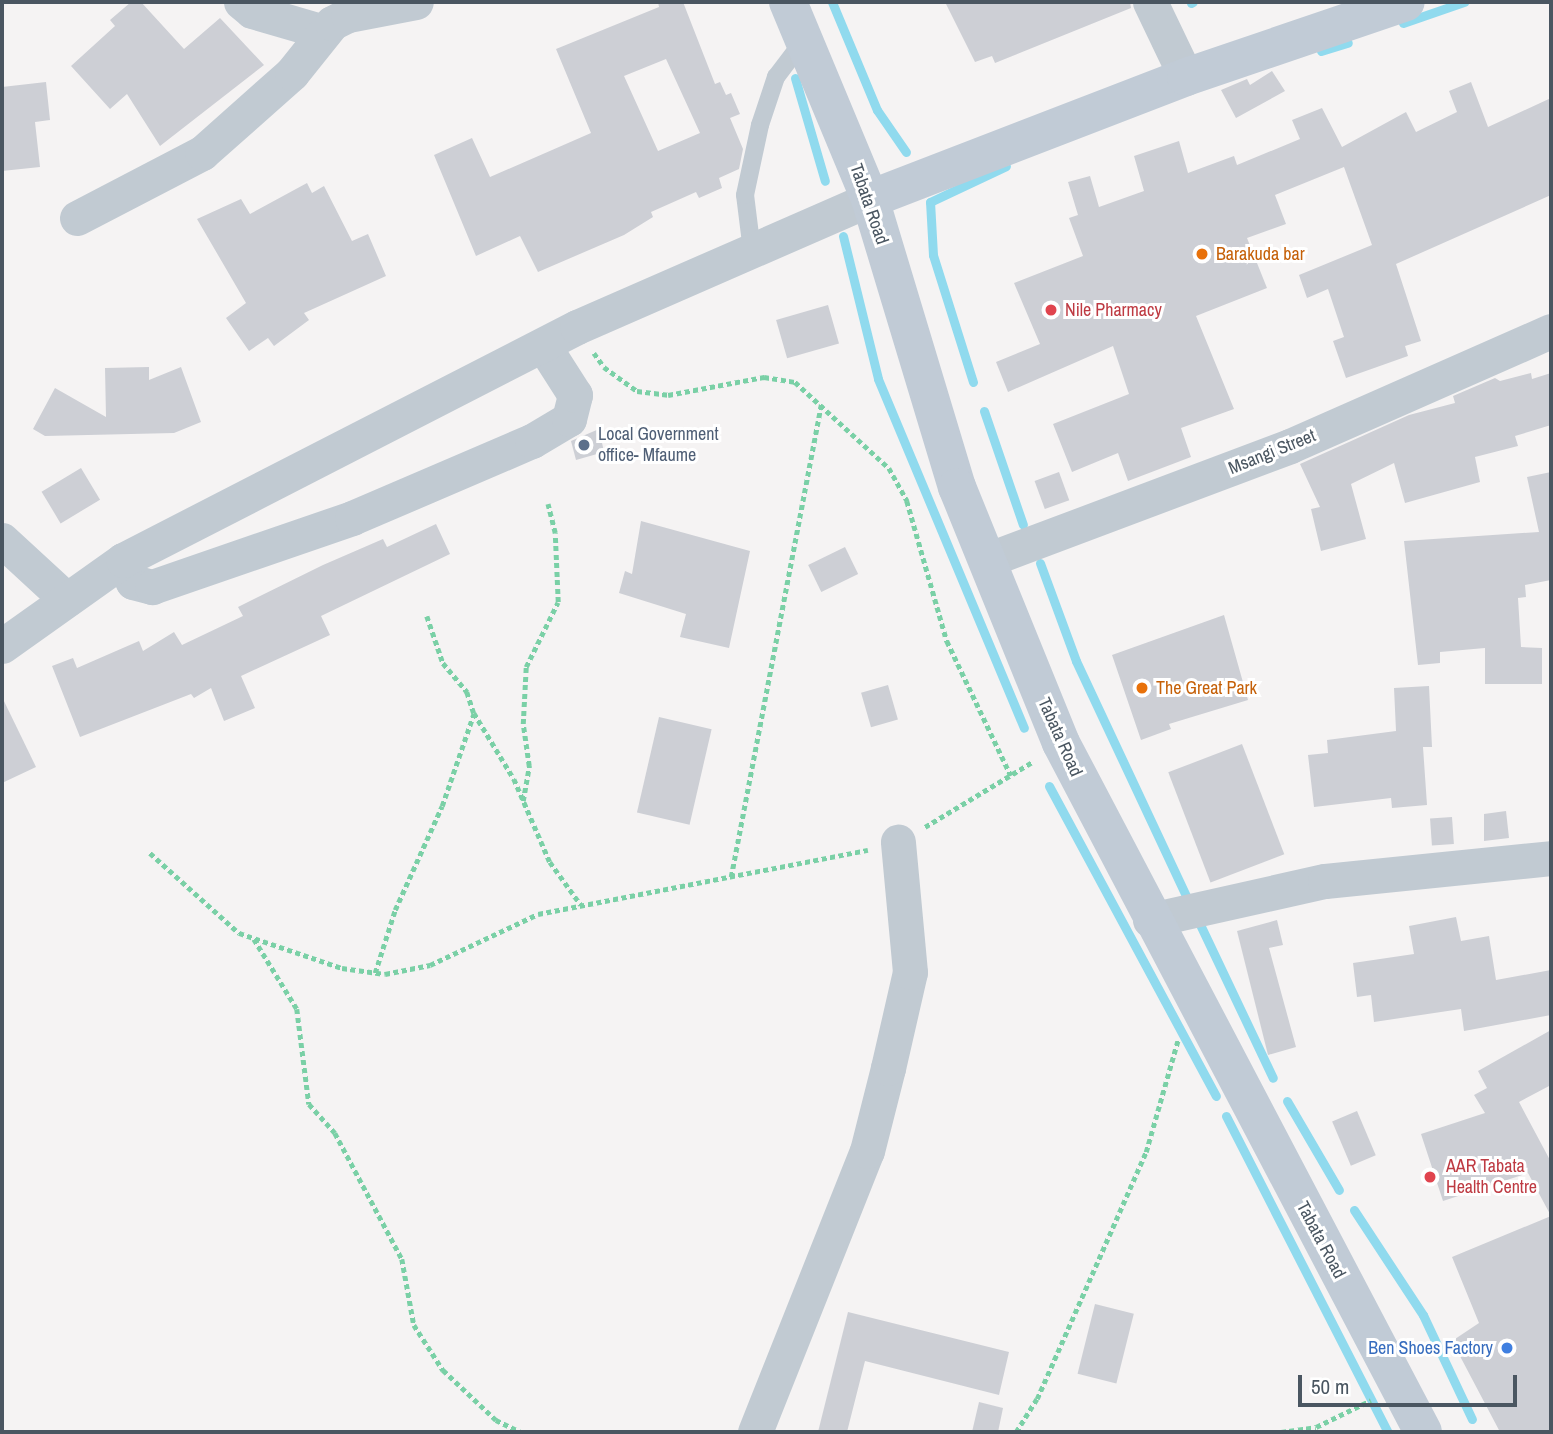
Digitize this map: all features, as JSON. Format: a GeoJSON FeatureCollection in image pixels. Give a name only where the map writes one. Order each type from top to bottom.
{"type":"FeatureCollection","features":[{"type":"Feature","properties":{"kind":"main road","name":"Tabata Road"},"geometry":{"type":"LineString","coordinates":[[788,2],[870,199],[957,487],[1061,743],[1150,920],[1423,1432]]}},
{"type":"Feature","properties":{"kind":"main road"},"geometry":{"type":"LineString","coordinates":[[870,199],[1186,77],[1406,2]]}},
{"type":"Feature","properties":{"kind":"street"},"geometry":{"type":"LineString","coordinates":[[241,2],[252,11],[324,32]]}},
{"type":"Feature","properties":{"kind":"street"},"geometry":{"type":"LineString","coordinates":[[76,218],[202,153],[292,73],[324,32],[348,15],[416,2]]}},
{"type":"Feature","properties":{"kind":"street"},"geometry":{"type":"LineString","coordinates":[[1150,2],[1186,77]]}},
{"type":"Feature","properties":{"kind":"street"},"geometry":{"type":"LineString","coordinates":[[2,646],[123,560],[577,327],[870,199]]}},
{"type":"Feature","properties":{"kind":"street","name":"Msangi Street"},"geometry":{"type":"LineString","coordinates":[[987,560],[1290,446],[1551,331]]}},
{"type":"Feature","properties":{"kind":"street"},"geometry":{"type":"LineString","coordinates":[[123,560],[133,582],[141,587],[168,582],[352,518],[532,441],[569,419],[575,396],[543,345]]}},
{"type":"Feature","properties":{"kind":"street"},"geometry":{"type":"LineString","coordinates":[[2,540],[67,600]]}},
{"type":"Feature","properties":{"kind":"street"},"geometry":{"type":"LineString","coordinates":[[755,1432],[867,1151],[888,1068],[910,972],[898,842]]}},
{"type":"Feature","properties":{"kind":"street"},"geometry":{"type":"LineString","coordinates":[[1150,920],[1325,881],[1551,858]]}},
{"type":"Feature","properties":{"kind":"lane"},"geometry":{"type":"LineString","coordinates":[[751,251],[744,195],[760,125],[776,77],[804,40]]}},
{"type":"Feature","properties":{"kind":"path"},"geometry":{"type":"LineString","coordinates":[[577,327],[604,367],[637,391],[668,395],[764,377],[795,382],[889,468],[898,482],[947,641],[1012,776]]}},
{"type":"Feature","properties":{"kind":"path"},"geometry":{"type":"LineString","coordinates":[[731,877],[821,405]]}},
{"type":"Feature","properties":{"kind":"path"},"geometry":{"type":"LineString","coordinates":[[523,802],[529,766],[523,724],[526,667],[558,602],[554,524],[548,504]]}},
{"type":"Feature","properties":{"kind":"path"},"geometry":{"type":"LineString","coordinates":[[427,616],[443,663],[467,692],[474,713],[506,764],[550,862],[582,905]]}},
{"type":"Feature","properties":{"kind":"path"},"geometry":{"type":"LineString","coordinates":[[375,972],[395,910],[442,806],[474,713]]}},
{"type":"Feature","properties":{"kind":"path"},"geometry":{"type":"LineString","coordinates":[[150,853],[239,933],[253,939],[275,942],[342,968],[375,972],[420,968],[538,914],[841,858],[898,842],[1012,776],[1061,743]]}},
{"type":"Feature","properties":{"kind":"path"},"geometry":{"type":"LineString","coordinates":[[253,939],[297,1009],[309,1104],[335,1133],[402,1259],[414,1325],[443,1370],[496,1420],[522,1432]]}},
{"type":"Feature","properties":{"kind":"path"},"geometry":{"type":"LineString","coordinates":[[1016,1432],[1037,1399],[1146,1152],[1191,996]]}},
{"type":"Feature","properties":{"kind":"path"},"geometry":{"type":"LineString","coordinates":[[1280,1432],[1316,1427],[1400,1385]]}},
{"type":"Feature","properties":{"kind":"building"},"geometry":{"type":"Polygon","coordinates":[[[131,2],[141,2],[184,49],[220,18],[264,65],[160,146],[127,94],[110,109],[71,66],[115,26],[110,20],[131,2]]]}},
{"type":"Feature","properties":{"kind":"building"},"geometry":{"type":"Polygon","coordinates":[[[658,2],[683,2],[715,84],[720,82],[726,95],[731,93],[740,114],[730,118],[743,149],[739,169],[719,178],[722,188],[699,198],[696,192],[651,212],[653,217],[624,235],[538,272],[520,236],[476,256],[434,155],[472,138],[490,177],[591,133],[556,49],[659,7],[658,2]],[[666,59],[624,76],[658,151],[700,133],[666,59]]]}},
{"type":"Feature","properties":{"kind":"building"},"geometry":{"type":"Polygon","coordinates":[[[945,2],[1130,2],[1131,8],[995,63],[992,56],[975,62],[945,2]]]}},
{"type":"Feature","properties":{"kind":"building"},"geometry":{"type":"Polygon","coordinates":[[[1272,71],[1285,91],[1236,118],[1221,90],[1247,79],[1250,85],[1272,71]]]}},
{"type":"Feature","properties":{"kind":"building"},"geometry":{"type":"Polygon","coordinates":[[[46,82],[50,120],[35,122],[40,167],[2,171],[2,87],[46,82]]]}},
{"type":"Feature","properties":{"kind":"building"},"geometry":{"type":"Polygon","coordinates":[[[1471,82],[1488,127],[1551,98],[1551,195],[1396,264],[1421,341],[1405,346],[1408,356],[1346,378],[1333,341],[1344,337],[1328,289],[1307,298],[1299,275],[1372,245],[1344,167],[1275,195],[1286,224],[1247,238],[1267,288],[1196,316],[1234,409],[1181,428],[1191,457],[1128,481],[1118,453],[1072,472],[1053,424],[1129,394],[1113,346],[1008,392],[996,362],[1040,344],[1014,283],[1083,256],[1069,218],[1078,215],[1068,182],[1090,176],[1099,207],[1144,191],[1134,156],[1179,141],[1188,173],[1234,156],[1237,165],[1300,139],[1292,120],[1322,108],[1342,147],[1406,112],[1416,132],[1457,112],[1449,91],[1471,82]]]}},
{"type":"Feature","properties":{"kind":"building"},"geometry":{"type":"Polygon","coordinates":[[[307,183],[312,193],[324,186],[352,241],[368,234],[386,276],[304,313],[309,320],[274,346],[268,338],[249,351],[226,318],[246,303],[197,219],[241,199],[250,214],[307,183]]]}},
{"type":"Feature","properties":{"kind":"building"},"geometry":{"type":"Polygon","coordinates":[[[828,305],[839,343],[787,358],[776,320],[828,305]]]}},
{"type":"Feature","properties":{"kind":"building"},"geometry":{"type":"Polygon","coordinates":[[[149,367],[149,380],[181,367],[201,422],[174,433],[45,436],[33,429],[55,388],[106,417],[105,368],[149,367]]]}},
{"type":"Feature","properties":{"kind":"building"},"geometry":{"type":"Polygon","coordinates":[[[1531,373],[1532,379],[1551,373],[1551,425],[1515,436],[1518,446],[1475,457],[1480,482],[1405,503],[1394,463],[1351,484],[1366,539],[1321,551],[1311,509],[1320,507],[1300,464],[1409,415],[1455,403],[1453,396],[1495,378],[1500,381],[1531,373]]]}},
{"type":"Feature","properties":{"kind":"building"},"geometry":{"type":"Polygon","coordinates":[[[599,429],[604,452],[576,460],[571,441],[599,429]]]}},
{"type":"Feature","properties":{"kind":"building"},"geometry":{"type":"Polygon","coordinates":[[[81,468],[100,500],[61,523],[42,492],[81,468]]]}},
{"type":"Feature","properties":{"kind":"building"},"geometry":{"type":"Polygon","coordinates":[[[1059,472],[1069,500],[1045,509],[1035,481],[1059,472]]]}},
{"type":"Feature","properties":{"kind":"building"},"geometry":{"type":"Polygon","coordinates":[[[1551,472],[1551,580],[1525,585],[1526,597],[1518,598],[1521,647],[1542,648],[1542,684],[1485,684],[1485,648],[1440,652],[1440,663],[1418,665],[1404,541],[1539,532],[1527,477],[1551,472]]]}},
{"type":"Feature","properties":{"kind":"building"},"geometry":{"type":"Polygon","coordinates":[[[641,521],[750,551],[729,648],[680,637],[686,614],[619,593],[625,571],[632,574],[641,521]]]}},
{"type":"Feature","properties":{"kind":"building"},"geometry":{"type":"Polygon","coordinates":[[[436,524],[450,554],[321,616],[330,635],[241,676],[255,708],[224,721],[211,688],[194,698],[191,694],[80,737],[52,666],[73,658],[77,668],[139,641],[143,651],[174,632],[182,645],[243,616],[238,607],[323,565],[383,539],[387,547],[436,524]]]}},
{"type":"Feature","properties":{"kind":"building"},"geometry":{"type":"Polygon","coordinates":[[[845,547],[858,574],[821,592],[808,565],[845,547]]]}},
{"type":"Feature","properties":{"kind":"building"},"geometry":{"type":"Polygon","coordinates":[[[1224,615],[1248,700],[1169,724],[1171,729],[1141,740],[1112,655],[1224,615]]]}},
{"type":"Feature","properties":{"kind":"building"},"geometry":{"type":"Polygon","coordinates":[[[888,685],[898,720],[871,727],[861,693],[888,685]]]}},
{"type":"Feature","properties":{"kind":"building"},"geometry":{"type":"Polygon","coordinates":[[[1429,686],[1432,747],[1423,747],[1427,805],[1392,808],[1391,798],[1314,807],[1308,755],[1328,753],[1327,740],[1396,731],[1394,688],[1429,686]]]}},
{"type":"Feature","properties":{"kind":"building"},"geometry":{"type":"Polygon","coordinates":[[[2,697],[36,767],[2,783],[2,697]]]}},
{"type":"Feature","properties":{"kind":"building"},"geometry":{"type":"Polygon","coordinates":[[[659,717],[712,729],[690,825],[637,812],[659,717]]]}},
{"type":"Feature","properties":{"kind":"building"},"geometry":{"type":"Polygon","coordinates":[[[1242,744],[1284,854],[1211,882],[1168,772],[1242,744]]]}},
{"type":"Feature","properties":{"kind":"building"},"geometry":{"type":"Polygon","coordinates":[[[1506,811],[1509,838],[1484,841],[1484,814],[1506,811]]]}},
{"type":"Feature","properties":{"kind":"building"},"geometry":{"type":"Polygon","coordinates":[[[1452,817],[1454,844],[1432,845],[1430,819],[1452,817]]]}},
{"type":"Feature","properties":{"kind":"building"},"geometry":{"type":"Polygon","coordinates":[[[1456,917],[1461,941],[1489,936],[1496,980],[1551,970],[1551,1015],[1464,1031],[1461,1009],[1374,1022],[1371,995],[1357,997],[1353,963],[1414,954],[1409,926],[1456,917]]]}},
{"type":"Feature","properties":{"kind":"building"},"geometry":{"type":"Polygon","coordinates":[[[1277,920],[1283,945],[1269,948],[1296,1047],[1268,1055],[1237,931],[1277,920]]]}},
{"type":"Feature","properties":{"kind":"building"},"geometry":{"type":"Polygon","coordinates":[[[1551,1030],[1551,1085],[1519,1102],[1551,1162],[1551,1216],[1528,1173],[1443,1201],[1421,1134],[1485,1113],[1474,1095],[1487,1088],[1478,1071],[1551,1030]]]}},
{"type":"Feature","properties":{"kind":"building"},"geometry":{"type":"Polygon","coordinates":[[[1357,1111],[1376,1155],[1351,1166],[1332,1122],[1357,1111]]]}},
{"type":"Feature","properties":{"kind":"building"},"geometry":{"type":"Polygon","coordinates":[[[1551,1216],[1551,1432],[1500,1432],[1452,1341],[1479,1323],[1452,1257],[1551,1216]]]}},
{"type":"Feature","properties":{"kind":"building"},"geometry":{"type":"Polygon","coordinates":[[[1095,1304],[1134,1314],[1116,1384],[1078,1374],[1095,1304]]]}},
{"type":"Feature","properties":{"kind":"building"},"geometry":{"type":"Polygon","coordinates":[[[848,1312],[1009,1352],[999,1395],[865,1361],[847,1432],[818,1432],[848,1312]]]}},
{"type":"Feature","properties":{"kind":"building"},"geometry":{"type":"Polygon","coordinates":[[[979,1402],[1003,1408],[998,1432],[972,1432],[979,1402]]]}},
{"type":"Feature","properties":{"kind":"waterway"},"geometry":{"type":"LineString","coordinates":[[832,2],[877,110],[906,152]]}},
{"type":"Feature","properties":{"kind":"waterway"},"geometry":{"type":"LineString","coordinates":[[1403,23],[1464,2]]}},
{"type":"Feature","properties":{"kind":"waterway"},"geometry":{"type":"LineString","coordinates":[[1321,51],[1348,43]]}},
{"type":"Feature","properties":{"kind":"waterway"},"geometry":{"type":"LineString","coordinates":[[795,78],[825,181]]}},
{"type":"Feature","properties":{"kind":"waterway"},"geometry":{"type":"LineString","coordinates":[[973,382],[933,255],[930,202],[1006,166]]}},
{"type":"Feature","properties":{"kind":"waterway"},"geometry":{"type":"LineString","coordinates":[[843,236],[878,379],[1024,728]]}},
{"type":"Feature","properties":{"kind":"waterway"},"geometry":{"type":"LineString","coordinates":[[984,411],[1023,525]]}},
{"type":"Feature","properties":{"kind":"waterway"},"geometry":{"type":"LineString","coordinates":[[1040,563],[1076,661],[1190,904]]}},
{"type":"Feature","properties":{"kind":"waterway"},"geometry":{"type":"LineString","coordinates":[[1049,786],[1216,1096]]}},
{"type":"Feature","properties":{"kind":"waterway"},"geometry":{"type":"LineString","coordinates":[[1196,916],[1273,1078]]}},
{"type":"Feature","properties":{"kind":"waterway"},"geometry":{"type":"LineString","coordinates":[[1287,1101],[1339,1190]]}},
{"type":"Feature","properties":{"kind":"waterway"},"geometry":{"type":"LineString","coordinates":[[1226,1116],[1388,1432]]}},
{"type":"Feature","properties":{"kind":"waterway"},"geometry":{"type":"LineString","coordinates":[[1354,1210],[1423,1315],[1472,1419]]}},
{"type":"Feature","properties":{"kind":"place","name":"Barakuda bar"},"geometry":{"type":"Point","coordinates":[1202,254]}},
{"type":"Feature","properties":{"kind":"place","name":"Nile Pharmacy"},"geometry":{"type":"Point","coordinates":[1051,310]}},
{"type":"Feature","properties":{"kind":"place","name":"Local Government office- Mfaume"},"geometry":{"type":"Point","coordinates":[584,445]}},
{"type":"Feature","properties":{"kind":"place","name":"The Great Park"},"geometry":{"type":"Point","coordinates":[1142,688]}},
{"type":"Feature","properties":{"kind":"place","name":"AAR Tabata Health Centre"},"geometry":{"type":"Point","coordinates":[1430,1177]}},
{"type":"Feature","properties":{"kind":"place","name":"Ben Shoes Factory"},"geometry":{"type":"Point","coordinates":[1507,1348]}}]}
